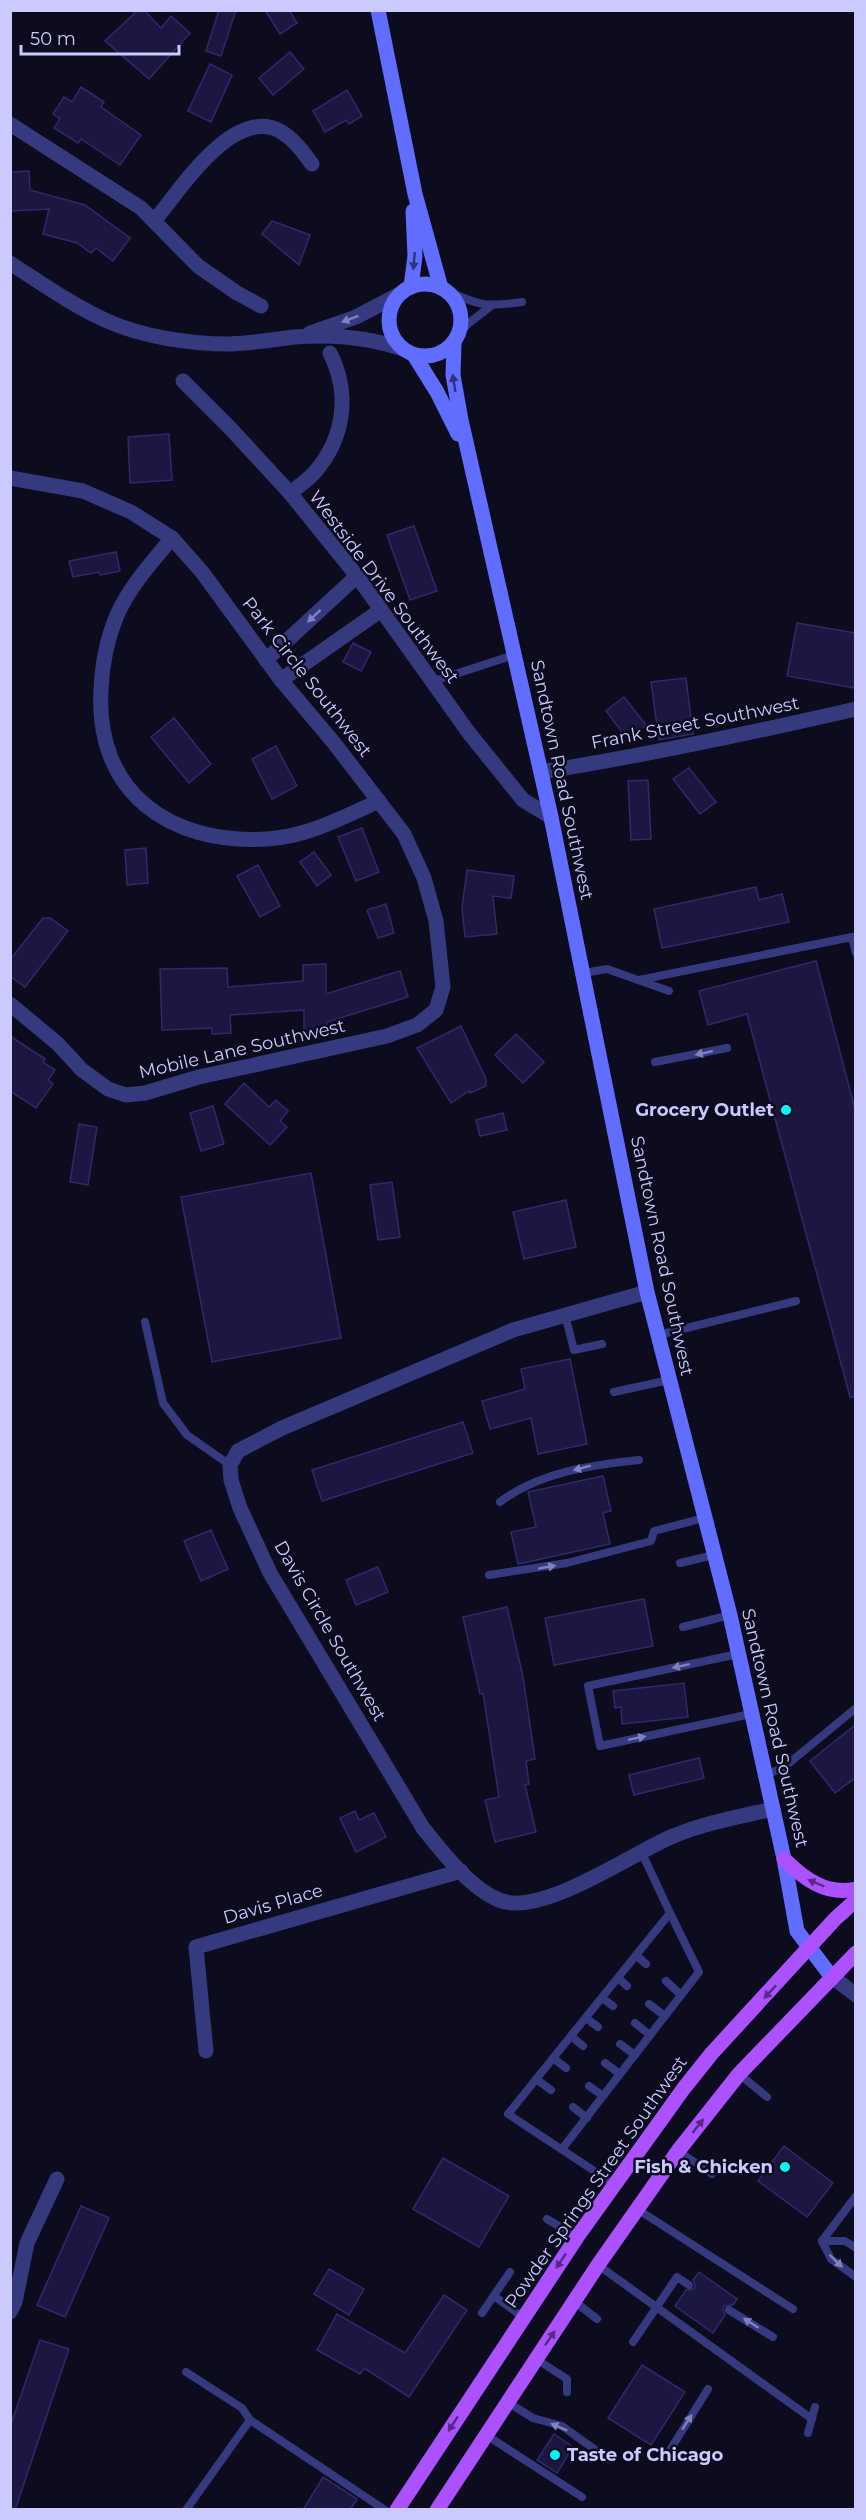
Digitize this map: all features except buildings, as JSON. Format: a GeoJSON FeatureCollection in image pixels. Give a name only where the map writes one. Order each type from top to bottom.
{"type":"FeatureCollection","features":[{"type":"Feature","properties":{"kind":"main road"},"geometry":{"type":"LineString","coordinates":[[784,1858],[802,1877],[816,1884],[837,1890],[855,1889]]}},
{"type":"Feature","properties":{"kind":"main road","name":"Powder Springs Street Southwest"},"geometry":{"type":"LineString","coordinates":[[397,2510],[577,2237],[712,2053],[808,1947],[855,1900]]}},
{"type":"Feature","properties":{"kind":"main road"},"geometry":{"type":"LineString","coordinates":[[438,2510],[598,2265],[678,2151],[738,2074],[855,1953]]}},
{"type":"Feature","properties":{"kind":"street"},"geometry":{"type":"LineString","coordinates":[[378,10],[407,160],[444,289]]}},
{"type":"Feature","properties":{"kind":"street"},"geometry":{"type":"LineString","coordinates":[[10,124],[126,197],[155,220],[198,266],[237,293],[261,306]]}},
{"type":"Feature","properties":{"kind":"street"},"geometry":{"type":"LineString","coordinates":[[155,220],[216,148],[234,133],[249,127],[264,126],[278,130],[291,138],[312,164]]}},
{"type":"Feature","properties":{"kind":"street"},"geometry":{"type":"LineString","coordinates":[[407,160],[415,256],[406,290],[393,304],[389,316],[389,328],[394,340],[408,352]]}},
{"type":"Feature","properties":{"kind":"street"},"geometry":{"type":"LineString","coordinates":[[10,263],[83,310],[107,321],[132,329],[199,342],[263,342],[296,337],[357,338],[379,341],[408,352],[436,355],[457,338],[462,322],[455,299],[444,289],[421,284],[356,317],[296,337]]}},
{"type":"Feature","properties":{"kind":"street","name":"Sandtown Road Southwest"},"geometry":{"type":"LineString","coordinates":[[457,338],[453,375],[551,817],[647,1292],[730,1615],[784,1858],[797,1930],[831,1976]]}},
{"type":"Feature","properties":{"kind":"street","name":"Sandtown Road Southwest"},"geometry":{"type":"LineString","coordinates":[[408,352],[440,398],[471,461]]}},
{"type":"Feature","properties":{"kind":"street"},"geometry":{"type":"LineString","coordinates":[[290,493],[315,472],[330,450],[337,432],[343,411],[342,388],[330,353]]}},
{"type":"Feature","properties":{"kind":"street","name":"Westside Drive Southwest"},"geometry":{"type":"LineString","coordinates":[[183,381],[290,493],[357,576],[469,733],[524,800],[551,817]]}},
{"type":"Feature","properties":{"kind":"street","name":"Park Circle Southwest"},"geometry":{"type":"LineString","coordinates":[[10,478],[82,491],[131,512],[172,538],[202,572],[281,680],[334,743],[404,834],[424,878],[436,921],[443,987],[436,1010]]}},
{"type":"Feature","properties":{"kind":"street"},"geometry":{"type":"LineString","coordinates":[[172,538],[130,591],[108,642],[102,670],[100,719],[103,736],[109,754],[127,788],[140,803],[161,818],[187,830],[238,839],[268,839],[295,834],[323,826],[379,801]]}},
{"type":"Feature","properties":{"kind":"street"},"geometry":{"type":"LineString","coordinates":[[266,660],[357,576]]}},
{"type":"Feature","properties":{"kind":"street"},"geometry":{"type":"LineString","coordinates":[[281,680],[381,610]]}},
{"type":"Feature","properties":{"kind":"street","name":"Frank Street Southwest"},"geometry":{"type":"LineString","coordinates":[[541,772],[685,747],[855,709]]}},
{"type":"Feature","properties":{"kind":"street","name":"Mobile Lane Southwest"},"geometry":{"type":"LineString","coordinates":[[10,1004],[58,1044],[82,1070],[108,1089],[126,1095],[145,1093],[199,1077],[387,1036],[417,1025],[436,1010]]}},
{"type":"Feature","properties":{"kind":"street"},"geometry":{"type":"LineString","coordinates":[[230,1465],[238,1451],[282,1428],[513,1330],[647,1292]]}},
{"type":"Feature","properties":{"kind":"street","name":"Davis Circle Southwest"},"geometry":{"type":"LineString","coordinates":[[230,1465],[231,1480],[240,1508],[270,1573],[423,1828],[447,1858],[480,1888],[500,1900],[518,1904],[538,1901],[567,1890],[640,1851],[707,1824],[772,1809]]}},
{"type":"Feature","properties":{"kind":"street","name":"Davis Place"},"geometry":{"type":"LineString","coordinates":[[206,2051],[196,1947],[461,1871]]}},
{"type":"Feature","properties":{"kind":"street"},"geometry":{"type":"LineString","coordinates":[[831,1976],[855,1995]]}},
{"type":"Feature","properties":{"kind":"street"},"geometry":{"type":"LineString","coordinates":[[10,2313],[15,2302],[27,2243],[57,2179]]}},
{"type":"Feature","properties":{"kind":"lane"},"geometry":{"type":"LineString","coordinates":[[444,289],[474,303],[491,306],[522,302]]}},
{"type":"Feature","properties":{"kind":"lane"},"geometry":{"type":"LineString","coordinates":[[457,338],[469,323],[491,306]]}},
{"type":"Feature","properties":{"kind":"lane"},"geometry":{"type":"LineString","coordinates":[[431,682],[514,655]]}},
{"type":"Feature","properties":{"kind":"lane"},"geometry":{"type":"LineString","coordinates":[[639,981],[852,937],[855,953]]}},
{"type":"Feature","properties":{"kind":"lane"},"geometry":{"type":"LineString","coordinates":[[584,973],[606,969],[669,991]]}},
{"type":"Feature","properties":{"kind":"lane"},"geometry":{"type":"LineString","coordinates":[[655,1062],[727,1048]]}},
{"type":"Feature","properties":{"kind":"lane"},"geometry":{"type":"LineString","coordinates":[[658,1335],[796,1301]]}},
{"type":"Feature","properties":{"kind":"lane"},"geometry":{"type":"LineString","coordinates":[[565,1315],[574,1350],[602,1344]]}},
{"type":"Feature","properties":{"kind":"lane"},"geometry":{"type":"LineString","coordinates":[[145,1322],[163,1402],[187,1435],[230,1465]]}},
{"type":"Feature","properties":{"kind":"lane"},"geometry":{"type":"LineString","coordinates":[[614,1392],[669,1380]]}},
{"type":"Feature","properties":{"kind":"lane"},"geometry":{"type":"LineString","coordinates":[[500,1502],[537,1480],[598,1464],[639,1460]]}},
{"type":"Feature","properties":{"kind":"lane"},"geometry":{"type":"LineString","coordinates":[[489,1575],[567,1563],[651,1541],[654,1531],[704,1518]]}},
{"type":"Feature","properties":{"kind":"lane"},"geometry":{"type":"LineString","coordinates":[[680,1563],[714,1555]]}},
{"type":"Feature","properties":{"kind":"lane"},"geometry":{"type":"LineString","coordinates":[[683,1627],[730,1615]]}},
{"type":"Feature","properties":{"kind":"lane"},"geometry":{"type":"LineString","coordinates":[[738,1654],[588,1686],[600,1746],[751,1714]]}},
{"type":"Feature","properties":{"kind":"lane"},"geometry":{"type":"LineString","coordinates":[[765,1775],[783,1768],[855,1708]]}},
{"type":"Feature","properties":{"kind":"lane"},"geometry":{"type":"LineString","coordinates":[[562,2149],[699,1972],[640,1851]]}},
{"type":"Feature","properties":{"kind":"lane"},"geometry":{"type":"LineString","coordinates":[[614,2184],[508,2114],[670,1913]]}},
{"type":"Feature","properties":{"kind":"lane"},"geometry":{"type":"LineString","coordinates":[[636,1956],[646,1964]]}},
{"type":"Feature","properties":{"kind":"lane"},"geometry":{"type":"LineString","coordinates":[[618,1978],[627,1986]]}},
{"type":"Feature","properties":{"kind":"lane"},"geometry":{"type":"LineString","coordinates":[[666,1981],[681,1995]]}},
{"type":"Feature","properties":{"kind":"lane"},"geometry":{"type":"LineString","coordinates":[[602,1998],[613,2006]]}},
{"type":"Feature","properties":{"kind":"lane"},"geometry":{"type":"LineString","coordinates":[[649,2004],[665,2016]]}},
{"type":"Feature","properties":{"kind":"lane"},"geometry":{"type":"LineString","coordinates":[[586,2018],[598,2027]]}},
{"type":"Feature","properties":{"kind":"lane"},"geometry":{"type":"LineString","coordinates":[[635,2023],[650,2035]]}},
{"type":"Feature","properties":{"kind":"lane"},"geometry":{"type":"LineString","coordinates":[[571,2036],[583,2046]]}},
{"type":"Feature","properties":{"kind":"lane"},"geometry":{"type":"LineString","coordinates":[[620,2044],[635,2055]]}},
{"type":"Feature","properties":{"kind":"lane"},"geometry":{"type":"LineString","coordinates":[[553,2058],[566,2068]]}},
{"type":"Feature","properties":{"kind":"lane"},"geometry":{"type":"LineString","coordinates":[[605,2064],[620,2074]]}},
{"type":"Feature","properties":{"kind":"lane"},"geometry":{"type":"LineString","coordinates":[[738,2074],[767,2097]]}},
{"type":"Feature","properties":{"kind":"lane"},"geometry":{"type":"LineString","coordinates":[[537,2079],[550,2090]]}},
{"type":"Feature","properties":{"kind":"lane"},"geometry":{"type":"LineString","coordinates":[[589,2086],[603,2096]]}},
{"type":"Feature","properties":{"kind":"lane"},"geometry":{"type":"LineString","coordinates":[[573,2107],[586,2118]]}},
{"type":"Feature","properties":{"kind":"lane"},"geometry":{"type":"LineString","coordinates":[[678,2151],[712,2174]]}},
{"type":"Feature","properties":{"kind":"lane"},"geometry":{"type":"LineString","coordinates":[[822,2241],[855,2196]]}},
{"type":"Feature","properties":{"kind":"lane"},"geometry":{"type":"LineString","coordinates":[[638,2209],[793,2309]]}},
{"type":"Feature","properties":{"kind":"lane"},"geometry":{"type":"LineString","coordinates":[[547,2219],[577,2237]]}},
{"type":"Feature","properties":{"kind":"lane"},"geometry":{"type":"LineString","coordinates":[[822,2241],[845,2241],[855,2248]]}},
{"type":"Feature","properties":{"kind":"lane"},"geometry":{"type":"LineString","coordinates":[[822,2241],[831,2259],[855,2277]]}},
{"type":"Feature","properties":{"kind":"lane"},"geometry":{"type":"LineString","coordinates":[[598,2265],[812,2419]]}},
{"type":"Feature","properties":{"kind":"lane"},"geometry":{"type":"LineString","coordinates":[[482,2313],[510,2272]]}},
{"type":"Feature","properties":{"kind":"lane"},"geometry":{"type":"LineString","coordinates":[[633,2342],[677,2277],[689,2285]]}},
{"type":"Feature","properties":{"kind":"lane"},"geometry":{"type":"LineString","coordinates":[[494,2296],[523,2317]]}},
{"type":"Feature","properties":{"kind":"lane"},"geometry":{"type":"LineString","coordinates":[[574,2301],[597,2319]]}},
{"type":"Feature","properties":{"kind":"lane"},"geometry":{"type":"LineString","coordinates":[[729,2310],[773,2337]]}},
{"type":"Feature","properties":{"kind":"lane"},"geometry":{"type":"LineString","coordinates":[[536,2359],[567,2379],[567,2392]]}},
{"type":"Feature","properties":{"kind":"lane"},"geometry":{"type":"LineString","coordinates":[[186,2372],[242,2408],[250,2420],[385,2510]]}},
{"type":"Feature","properties":{"kind":"lane"},"geometry":{"type":"LineString","coordinates":[[667,2455],[708,2390]]}},
{"type":"Feature","properties":{"kind":"lane"},"geometry":{"type":"LineString","coordinates":[[507,2402],[533,2418],[562,2426],[608,2459]]}},
{"type":"Feature","properties":{"kind":"lane"},"geometry":{"type":"LineString","coordinates":[[808,2433],[815,2407]]}},
{"type":"Feature","properties":{"kind":"lane"},"geometry":{"type":"LineString","coordinates":[[186,2510],[250,2420]]}},
{"type":"Feature","properties":{"kind":"lane"},"geometry":{"type":"LineString","coordinates":[[486,2436],[582,2497]]}},
{"type":"Feature","properties":{"kind":"place","name":"Grocery Outlet"},"geometry":{"type":"Point","coordinates":[786,1110]}},
{"type":"Feature","properties":{"kind":"place","name":"Fish & Chicken"},"geometry":{"type":"Point","coordinates":[785,2167]}},
{"type":"Feature","properties":{"kind":"place","name":"Taste of Chicago"},"geometry":{"type":"Point","coordinates":[555,2455]}}]}
